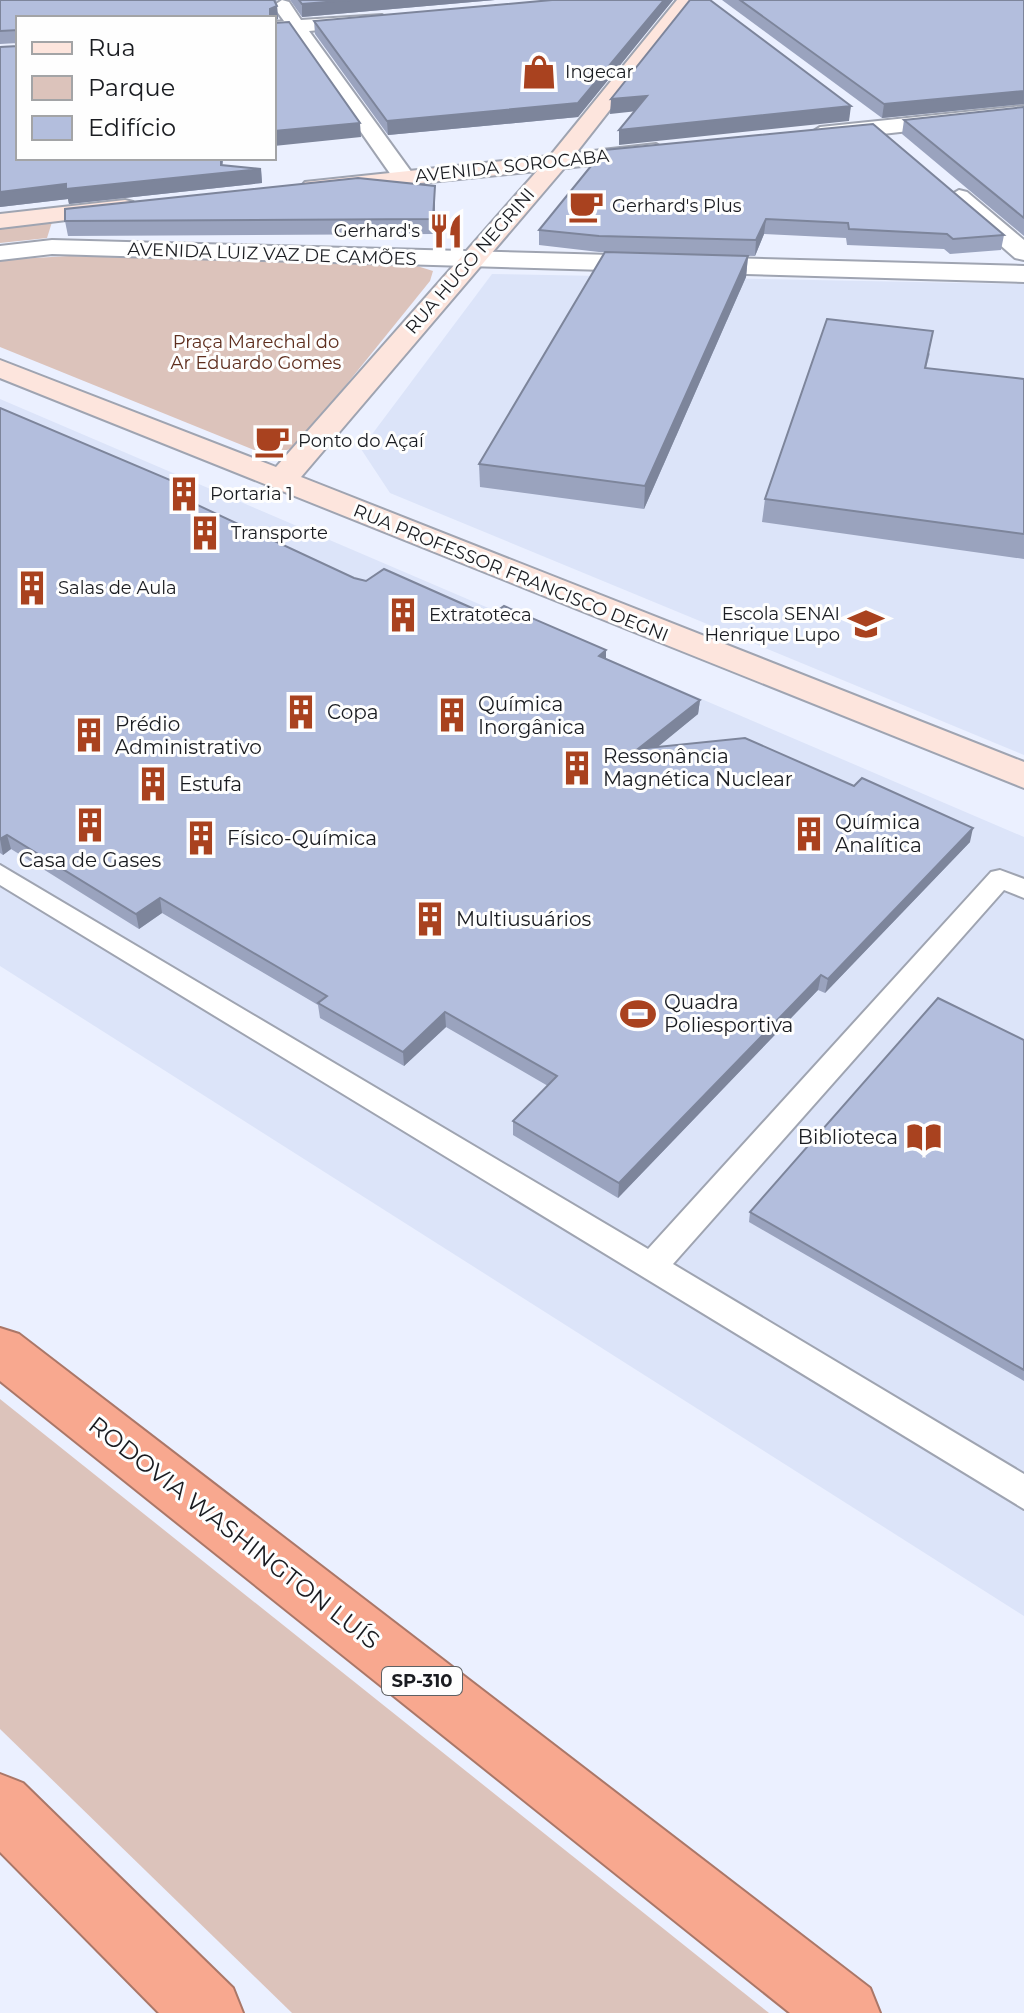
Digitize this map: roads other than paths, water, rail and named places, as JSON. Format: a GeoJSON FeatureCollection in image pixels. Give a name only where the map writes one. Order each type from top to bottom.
{"type":"FeatureCollection","features":[{"type":"Feature","properties":{"kind":"highway","name":"RODOVIA WASHINGTON LUÍS"},"geometry":{"type":"LineString","coordinates":[[0,1350],[845,2013]]}},
{"type":"Feature","properties":{"kind":"highway"},"geometry":{"type":"LineString","coordinates":[[0,1806],[208,2013]]}},
{"type":"Feature","properties":{"kind":"main road","name":"RUA HUGO NEGRINI"},"geometry":{"type":"LineString","coordinates":[[280,482],[557,162],[687,0]]}},
{"type":"Feature","properties":{"kind":"main road","name":"AVENIDA SOROCABA"},"geometry":{"type":"LineString","coordinates":[[294,189],[557,162]]}},
{"type":"Feature","properties":{"kind":"main road"},"geometry":{"type":"LineString","coordinates":[[494,168],[536,186]]}},
{"type":"Feature","properties":{"kind":"main road"},"geometry":{"type":"LineString","coordinates":[[0,221],[154,204]]}},
{"type":"Feature","properties":{"kind":"main road","name":"RUA PROFESSOR FRANCISCO DEGNI"},"geometry":{"type":"LineString","coordinates":[[0,368],[1024,776]]}},
{"type":"Feature","properties":{"kind":"street"},"geometry":{"type":"LineString","coordinates":[[278,0],[284,27],[404,177]]}},
{"type":"Feature","properties":{"kind":"street"},"geometry":{"type":"LineString","coordinates":[[284,27],[388,18]]}},
{"type":"Feature","properties":{"kind":"street"},"geometry":{"type":"LineString","coordinates":[[852,109],[900,147]]}},
{"type":"Feature","properties":{"kind":"street"},"geometry":{"type":"LineString","coordinates":[[802,136],[1024,112]]}},
{"type":"Feature","properties":{"kind":"street","name":"AVENIDA SOROCABA"},"geometry":{"type":"LineString","coordinates":[[557,162],[681,149]]}},
{"type":"Feature","properties":{"kind":"street"},"geometry":{"type":"LineString","coordinates":[[945,185],[1024,253]]}},
{"type":"Feature","properties":{"kind":"street","name":"AVENIDA LUIZ VAZ DE CAMÕES"},"geometry":{"type":"LineString","coordinates":[[0,253],[52,247],[1024,274]]}},
{"type":"Feature","properties":{"kind":"lane"},"geometry":{"type":"LineString","coordinates":[[0,873],[1024,1493]]}},
{"type":"Feature","properties":{"kind":"lane"},"geometry":{"type":"LineString","coordinates":[[651,1267],[1000,878],[1024,889]]}},
{"type":"Feature","properties":{"kind":"place","name":"Ingecar"},"geometry":{"type":"Point","coordinates":[539,72]}},
{"type":"Feature","properties":{"kind":"place","name":"Gerhard's Plus"},"geometry":{"type":"Point","coordinates":[586,206]}},
{"type":"Feature","properties":{"kind":"place","name":"Gerhard's"},"geometry":{"type":"Point","coordinates":[446,231]}},
{"type":"Feature","properties":{"kind":"place","name":"Ponto do Açaí"},"geometry":{"type":"Point","coordinates":[272,441]}},
{"type":"Feature","properties":{"kind":"place","name":"Portaria 1"},"geometry":{"type":"Point","coordinates":[184,494]}},
{"type":"Feature","properties":{"kind":"place","name":"Transporte"},"geometry":{"type":"Point","coordinates":[205,533]}},
{"type":"Feature","properties":{"kind":"place","name":"Salas de Aula"},"geometry":{"type":"Point","coordinates":[32,588]}},
{"type":"Feature","properties":{"kind":"place","name":"Extratoteca"},"geometry":{"type":"Point","coordinates":[403,615]}},
{"type":"Feature","properties":{"kind":"place","name":"Escola SENAI Henrique Lupo"},"geometry":{"type":"Point","coordinates":[866,624]}},
{"type":"Feature","properties":{"kind":"place","name":"Copa"},"geometry":{"type":"Point","coordinates":[301,712]}},
{"type":"Feature","properties":{"kind":"place","name":"Química Inorgânica"},"geometry":{"type":"Point","coordinates":[452,715]}},
{"type":"Feature","properties":{"kind":"place","name":"Prédio Administrativo"},"geometry":{"type":"Point","coordinates":[89,735]}},
{"type":"Feature","properties":{"kind":"place","name":"Ressonância Magnética Nuclear"},"geometry":{"type":"Point","coordinates":[577,768]}},
{"type":"Feature","properties":{"kind":"place","name":"Estufa"},"geometry":{"type":"Point","coordinates":[153,784]}},
{"type":"Feature","properties":{"kind":"place","name":"Casa de Gases"},"geometry":{"type":"Point","coordinates":[90,825]}},
{"type":"Feature","properties":{"kind":"place","name":"Química Analítica"},"geometry":{"type":"Point","coordinates":[809,834]}},
{"type":"Feature","properties":{"kind":"place","name":"Físico-Química"},"geometry":{"type":"Point","coordinates":[201,838]}},
{"type":"Feature","properties":{"kind":"place","name":"Multiusuários"},"geometry":{"type":"Point","coordinates":[430,919]}},
{"type":"Feature","properties":{"kind":"place","name":"Quadra Poliesportiva"},"geometry":{"type":"Point","coordinates":[638,1014]}},
{"type":"Feature","properties":{"kind":"place","name":"Biblioteca"},"geometry":{"type":"Point","coordinates":[924,1137]}},
{"type":"Feature","properties":{"kind":"park label","name":"Praça Marechal do Ar Eduardo Gomes"},"geometry":{"type":"Point","coordinates":[256,352]}}]}
